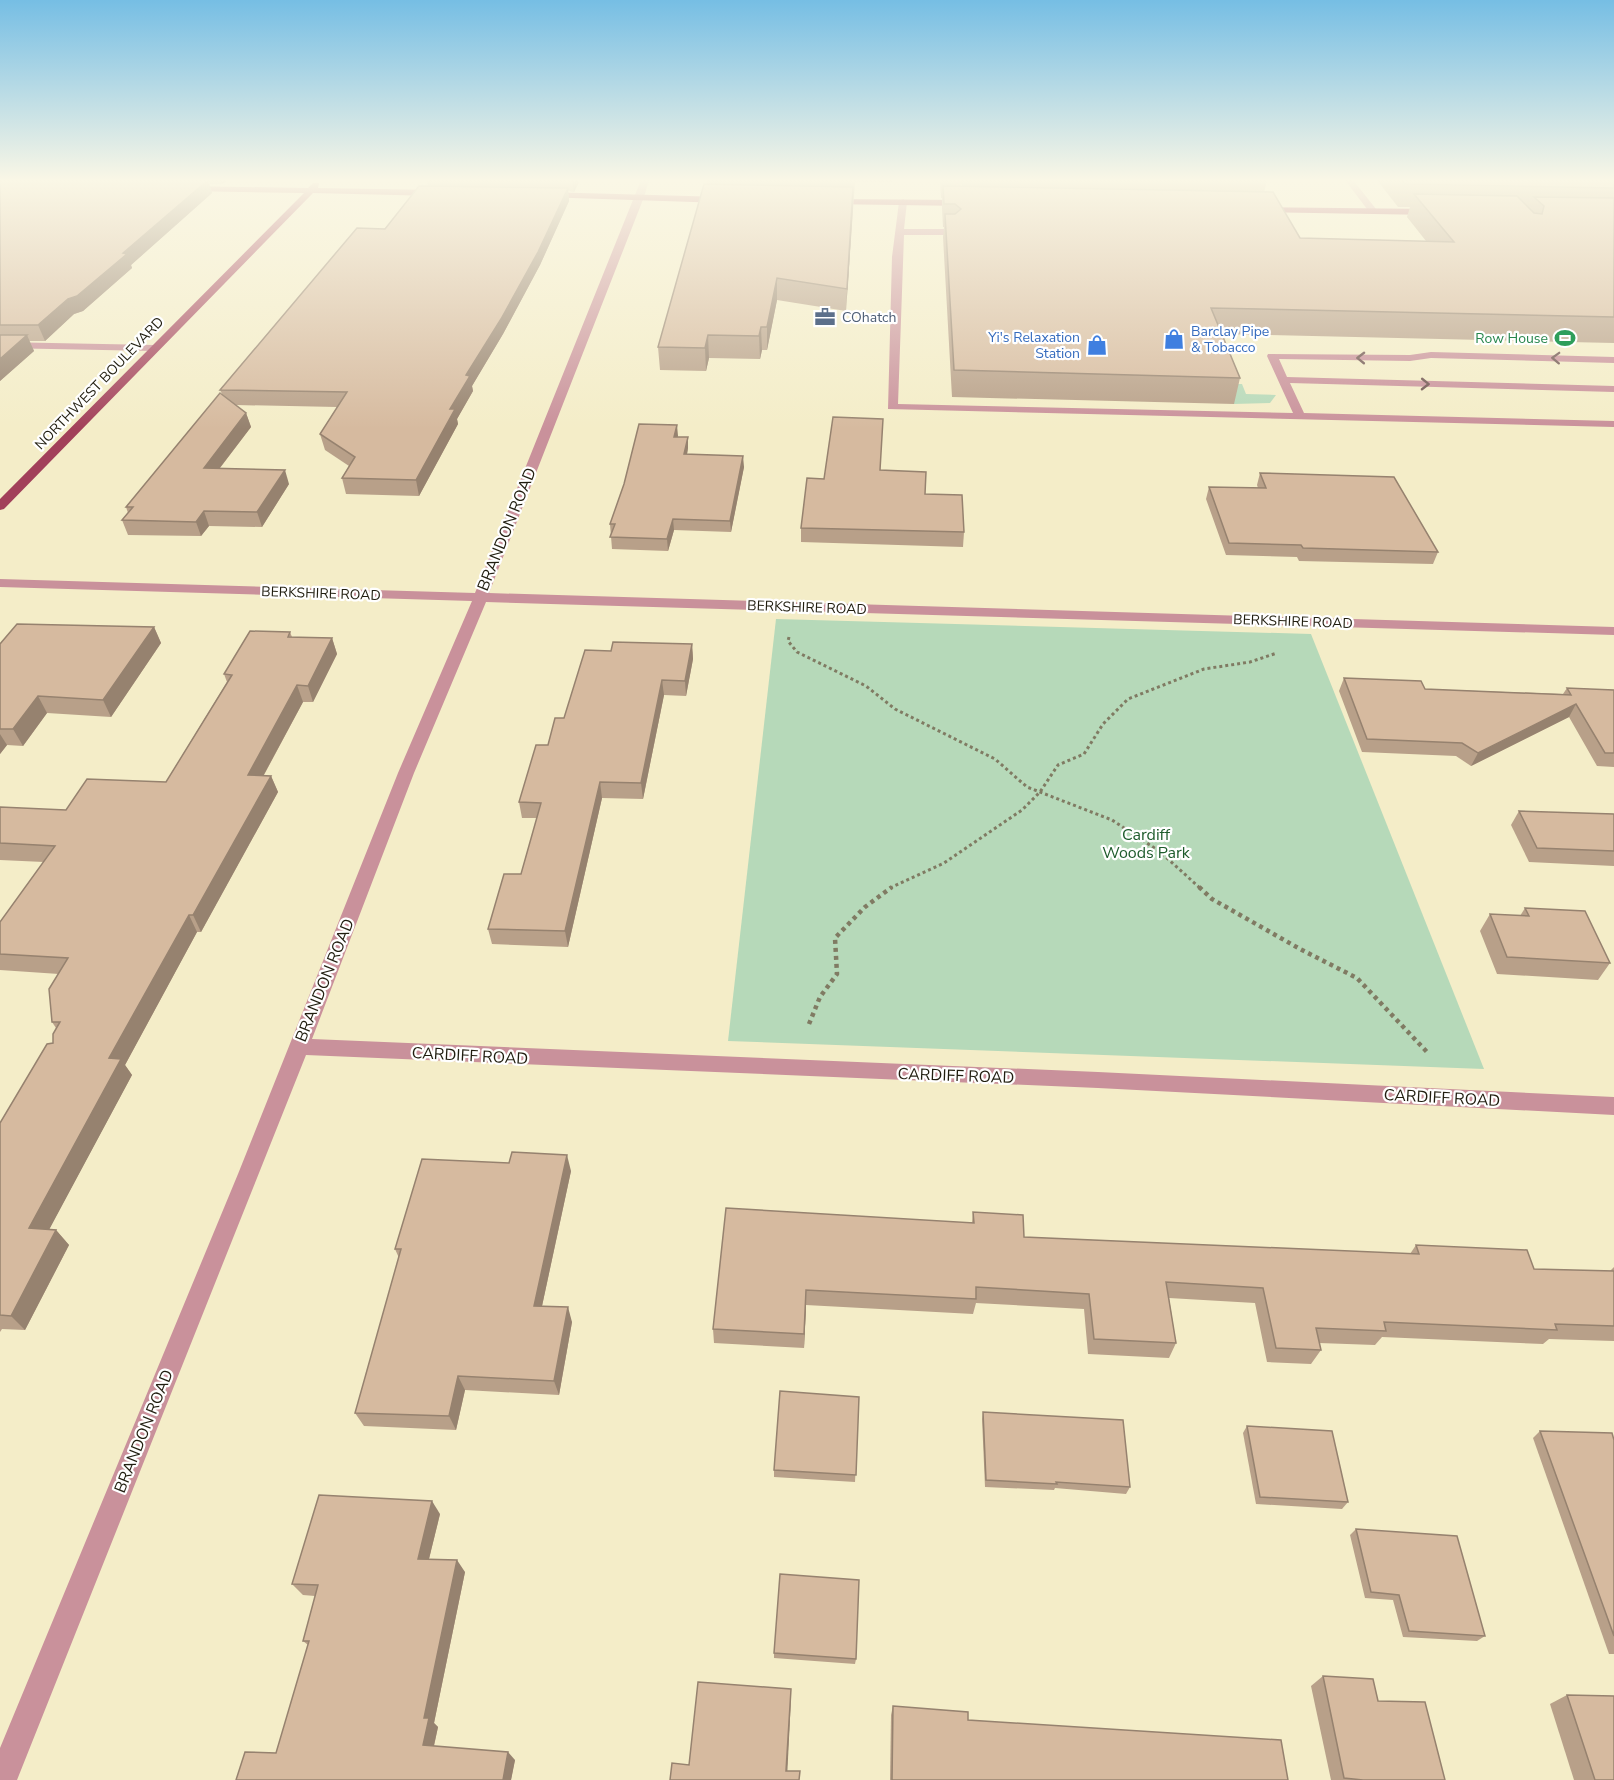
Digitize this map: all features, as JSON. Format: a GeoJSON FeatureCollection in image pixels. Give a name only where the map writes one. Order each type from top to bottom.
{"type":"FeatureCollection","features":[{"type":"Feature","properties":{"kind":"main road","name":"NORTHWEST BOULEVARD"},"geometry":{"type":"LineString","coordinates":[[0,506],[239,263]]}},
{"type":"Feature","properties":{"kind":"street","name":"BRANDON ROAD"},"geometry":{"type":"LineString","coordinates":[[2,1780],[613,263]]}},
{"type":"Feature","properties":{"kind":"street"},"geometry":{"type":"LineString","coordinates":[[897,263],[892,406],[1614,424]]}},
{"type":"Feature","properties":{"kind":"street"},"geometry":{"type":"LineString","coordinates":[[0,345],[154,348]]}},
{"type":"Feature","properties":{"kind":"street"},"geometry":{"type":"LineString","coordinates":[[1300,416],[1272,356],[1410,358],[1431,355],[1614,360]]}},
{"type":"Feature","properties":{"kind":"street"},"geometry":{"type":"LineString","coordinates":[[1283,380],[1614,389]]}},
{"type":"Feature","properties":{"kind":"street","name":"BERKSHIRE ROAD"},"geometry":{"type":"LineString","coordinates":[[0,583],[1614,631]]}},
{"type":"Feature","properties":{"kind":"street","name":"CARDIFF ROAD"},"geometry":{"type":"LineString","coordinates":[[298,1047],[1098,1080],[1614,1106]]}},
{"type":"Feature","properties":{"kind":"path"},"geometry":{"type":"LineString","coordinates":[[789,634],[788,641],[797,652],[866,686],[895,709],[995,759],[1026,787],[1112,820],[1159,851],[1212,899],[1300,949],[1357,978],[1427,1052]]}},
{"type":"Feature","properties":{"kind":"path"},"geometry":{"type":"LineString","coordinates":[[809,1024],[820,997],[837,975],[835,938],[865,907],[895,885],[944,863],[1022,810],[1040,792],[1058,765],[1084,754],[1103,724],[1128,699],[1204,669],[1250,662],[1278,652]]}},
{"type":"Feature","properties":{"kind":"green space"},"geometry":{"type":"Polygon","coordinates":[[[1225,384],[1242,384],[1246,394],[1276,395],[1270,403],[1233,404],[1225,384]]]}},
{"type":"Feature","properties":{"kind":"green space","name":"Cardiff Woods Park"},"geometry":{"type":"Polygon","coordinates":[[[776,619],[1311,634],[1484,1069],[728,1041],[776,619]]]}},
{"type":"Feature","properties":{"kind":"building"},"geometry":{"type":"Polygon","coordinates":[[[0,263],[116,263],[38,325],[0,325],[0,263]]]}},
{"type":"Feature","properties":{"kind":"building"},"geometry":{"type":"Polygon","coordinates":[[[327,263],[532,263],[466,375],[470,376],[450,409],[455,409],[416,480],[342,478],[355,457],[320,434],[347,392],[220,390],[327,263]]]}},
{"type":"Feature","properties":{"kind":"building"},"geometry":{"type":"Polygon","coordinates":[[[682,263],[849,263],[847,289],[777,278],[767,327],[761,327],[759,336],[708,335],[705,348],[658,347],[682,263]]]}},
{"type":"Feature","properties":{"kind":"building"},"geometry":{"type":"Polygon","coordinates":[[[948,263],[1614,263],[1614,317],[1211,308],[1240,378],[954,370],[948,263]]]}},
{"type":"Feature","properties":{"kind":"building"},"geometry":{"type":"Polygon","coordinates":[[[0,335],[27,335],[0,359],[0,335]]]}},
{"type":"Feature","properties":{"kind":"building"},"geometry":{"type":"Polygon","coordinates":[[[220,393],[246,413],[204,468],[285,470],[257,512],[204,511],[196,522],[122,520],[133,507],[126,507],[220,393]]]}},
{"type":"Feature","properties":{"kind":"building"},"geometry":{"type":"Polygon","coordinates":[[[833,417],[883,419],[880,470],[926,472],[925,494],[962,495],[964,532],[801,528],[807,478],[824,479],[833,417]]]}},
{"type":"Feature","properties":{"kind":"building"},"geometry":{"type":"Polygon","coordinates":[[[639,424],[677,425],[674,437],[688,437],[684,454],[743,456],[730,521],[673,519],[667,539],[610,537],[615,524],[610,524],[624,484],[639,424]]]}},
{"type":"Feature","properties":{"kind":"building"},"geometry":{"type":"Polygon","coordinates":[[[1260,473],[1394,477],[1438,552],[1303,548],[1301,545],[1229,543],[1209,487],[1266,488],[1260,473]]]}},
{"type":"Feature","properties":{"kind":"building"},"geometry":{"type":"Polygon","coordinates":[[[17,624],[154,627],[103,700],[38,696],[13,729],[0,729],[0,644],[17,624]]]}},
{"type":"Feature","properties":{"kind":"building"},"geometry":{"type":"Polygon","coordinates":[[[250,631],[290,632],[288,637],[332,638],[308,686],[297,685],[248,775],[271,776],[193,915],[189,915],[109,1058],[121,1059],[29,1228],[56,1230],[11,1316],[0,1315],[0,1123],[47,1044],[53,1043],[53,1034],[60,1022],[52,1022],[49,989],[68,958],[0,954],[0,922],[55,846],[0,843],[0,807],[66,810],[87,779],[166,782],[232,675],[224,674],[250,631]]]}},
{"type":"Feature","properties":{"kind":"building"},"geometry":{"type":"Polygon","coordinates":[[[613,642],[692,644],[685,681],[662,680],[641,783],[600,782],[565,931],[488,929],[504,874],[521,874],[541,803],[519,802],[536,745],[548,745],[555,718],[564,718],[585,650],[611,651],[613,642]]]}},
{"type":"Feature","properties":{"kind":"building"},"geometry":{"type":"Polygon","coordinates":[[[1344,678],[1421,681],[1425,689],[1571,695],[1567,688],[1614,690],[1614,753],[1605,753],[1576,704],[1478,753],[1462,743],[1367,739],[1344,678]]]}},
{"type":"Feature","properties":{"kind":"building"},"geometry":{"type":"Polygon","coordinates":[[[1519,811],[1614,814],[1614,851],[1537,848],[1519,811]]]}},
{"type":"Feature","properties":{"kind":"building"},"geometry":{"type":"Polygon","coordinates":[[[1525,908],[1585,911],[1610,963],[1507,957],[1490,914],[1529,916],[1525,908]]]}},
{"type":"Feature","properties":{"kind":"building"},"geometry":{"type":"Polygon","coordinates":[[[512,1152],[567,1155],[534,1306],[568,1307],[554,1381],[458,1376],[449,1416],[355,1413],[401,1249],[395,1249],[422,1159],[509,1163],[512,1152]]]}},
{"type":"Feature","properties":{"kind":"building"},"geometry":{"type":"Polygon","coordinates":[[[726,1208],[974,1223],[973,1212],[1023,1215],[1024,1237],[1419,1254],[1416,1245],[1527,1250],[1534,1269],[1614,1271],[1614,1326],[1555,1324],[1557,1330],[1384,1322],[1386,1331],[1316,1328],[1321,1350],[1276,1348],[1263,1288],[1166,1282],[1176,1343],[1094,1339],[1089,1294],[976,1287],[976,1299],[806,1290],[804,1334],[713,1329],[726,1208]]]}},
{"type":"Feature","properties":{"kind":"building"},"geometry":{"type":"Polygon","coordinates":[[[780,1391],[859,1397],[856,1475],[774,1470],[780,1391]]]}},
{"type":"Feature","properties":{"kind":"building"},"geometry":{"type":"Polygon","coordinates":[[[983,1412],[1123,1420],[1130,1487],[986,1480],[983,1412]]]}},
{"type":"Feature","properties":{"kind":"building"},"geometry":{"type":"Polygon","coordinates":[[[1247,1426],[1332,1431],[1348,1502],[1260,1497],[1247,1426]]]}},
{"type":"Feature","properties":{"kind":"building"},"geometry":{"type":"Polygon","coordinates":[[[1540,1431],[1612,1433],[1614,1440],[1614,1636],[1540,1431]]]}},
{"type":"Feature","properties":{"kind":"building"},"geometry":{"type":"Polygon","coordinates":[[[319,1495],[432,1501],[418,1559],[457,1560],[424,1718],[429,1718],[423,1745],[508,1752],[503,1780],[236,1780],[245,1752],[276,1753],[309,1641],[303,1641],[318,1585],[292,1584],[319,1495]]]}},
{"type":"Feature","properties":{"kind":"building"},"geometry":{"type":"Polygon","coordinates":[[[1356,1529],[1457,1536],[1485,1636],[1409,1631],[1399,1595],[1371,1592],[1356,1529]]]}},
{"type":"Feature","properties":{"kind":"building"},"geometry":{"type":"Polygon","coordinates":[[[780,1574],[859,1580],[856,1659],[774,1653],[780,1574]]]}},
{"type":"Feature","properties":{"kind":"building"},"geometry":{"type":"Polygon","coordinates":[[[1323,1676],[1373,1679],[1378,1701],[1425,1702],[1445,1780],[1344,1778],[1323,1676]]]}},
{"type":"Feature","properties":{"kind":"building"},"geometry":{"type":"Polygon","coordinates":[[[698,1682],[791,1689],[786,1771],[800,1771],[799,1780],[670,1780],[672,1763],[689,1765],[698,1682]]]}},
{"type":"Feature","properties":{"kind":"building"},"geometry":{"type":"Polygon","coordinates":[[[1567,1695],[1614,1696],[1614,1780],[1595,1780],[1567,1695]]]}},
{"type":"Feature","properties":{"kind":"building"},"geometry":{"type":"Polygon","coordinates":[[[893,1706],[968,1712],[968,1720],[1281,1740],[1288,1780],[892,1780],[893,1706]]]}},
{"type":"Feature","properties":{"kind":"place","name":"COhatch"},"geometry":{"type":"Point","coordinates":[825,317]}},
{"type":"Feature","properties":{"kind":"place","name":"Row House"},"geometry":{"type":"Point","coordinates":[1565,338]}},
{"type":"Feature","properties":{"kind":"place","name":"Barclay Pipe & Tobacco"},"geometry":{"type":"Point","coordinates":[1174,339]}},
{"type":"Feature","properties":{"kind":"place","name":"Yi's Relaxation Station"},"geometry":{"type":"Point","coordinates":[1097,345]}}]}
